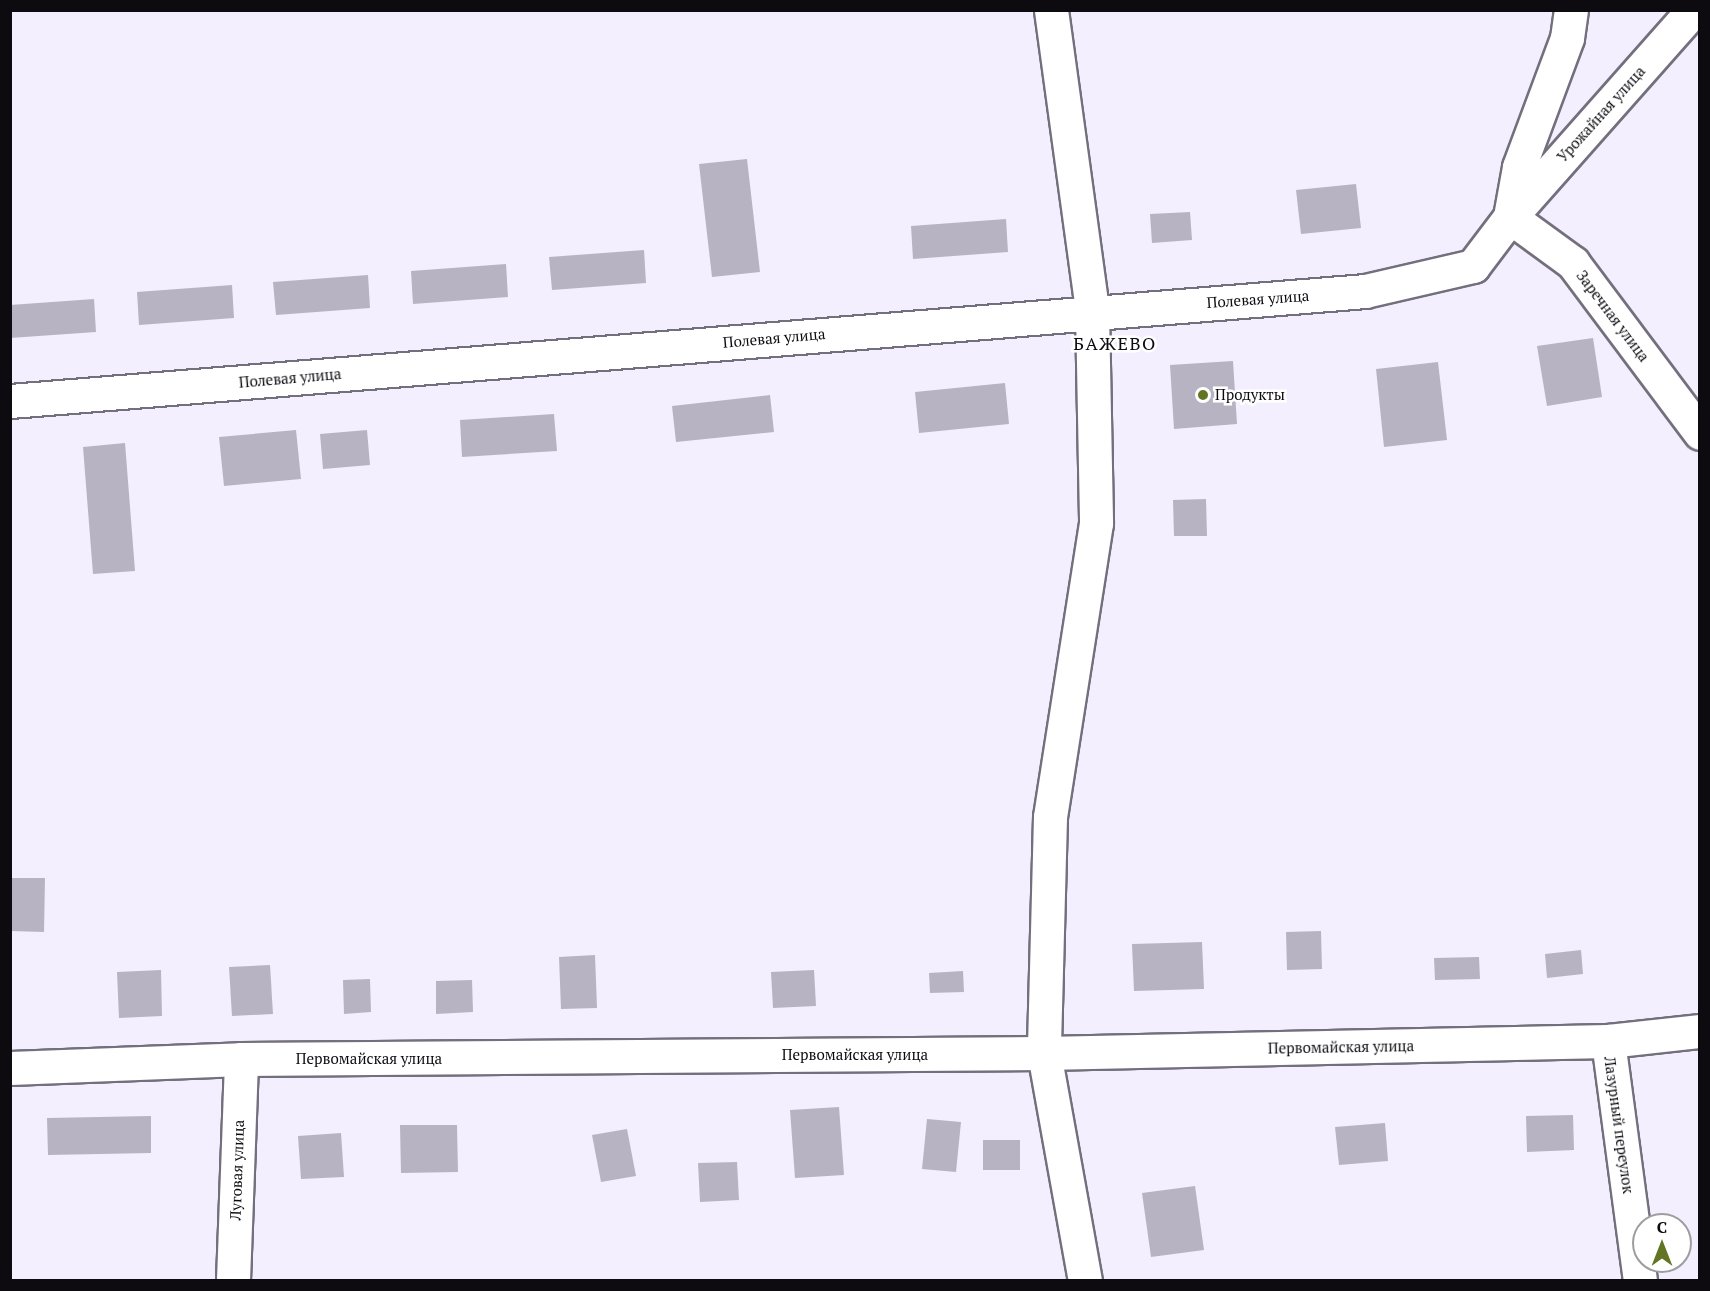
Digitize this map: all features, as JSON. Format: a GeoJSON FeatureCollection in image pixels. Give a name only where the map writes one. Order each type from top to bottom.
{"type":"FeatureCollection","features":[{"type":"Feature","properties":{"kind":"street"},"geometry":{"type":"LineString","coordinates":[[1052,10],[1092,311],[1096,523],[1050,817],[1044,1053],[1085,1281]]}},
{"type":"Feature","properties":{"kind":"street"},"geometry":{"type":"LineString","coordinates":[[1510,217],[1519,167],[1567,38],[1571,10]]}},
{"type":"Feature","properties":{"kind":"street","name":"Урожайная улица"},"geometry":{"type":"LineString","coordinates":[[1510,217],[1693,10]]}},
{"type":"Feature","properties":{"kind":"street","name":"Полевая улица"},"geometry":{"type":"LineString","coordinates":[[10,401],[1092,311],[1365,291],[1473,266],[1510,217]]}},
{"type":"Feature","properties":{"kind":"street","name":"Заречная улица"},"geometry":{"type":"LineString","coordinates":[[1510,217],[1573,263],[1700,433]]}},
{"type":"Feature","properties":{"kind":"street","name":"Первомайская улица"},"geometry":{"type":"LineString","coordinates":[[10,1068],[241,1059],[1044,1053],[1608,1041],[1700,1031]]}},
{"type":"Feature","properties":{"kind":"street","name":"Лазурный переулок"},"geometry":{"type":"LineString","coordinates":[[1608,1041],[1640,1281]]}},
{"type":"Feature","properties":{"kind":"street","name":"Луговая улица"},"geometry":{"type":"LineString","coordinates":[[233,1281],[241,1059]]}},
{"type":"Feature","properties":{"kind":"building"},"geometry":{"type":"Polygon","coordinates":[[[747,159],[760,272],[712,277],[699,164],[747,159]]]}},
{"type":"Feature","properties":{"kind":"building"},"geometry":{"type":"Polygon","coordinates":[[[1356,184],[1361,228],[1301,234],[1296,190],[1356,184]]]}},
{"type":"Feature","properties":{"kind":"building"},"geometry":{"type":"Polygon","coordinates":[[[1190,212],[1192,240],[1152,243],[1150,214],[1190,212]]]}},
{"type":"Feature","properties":{"kind":"building"},"geometry":{"type":"Polygon","coordinates":[[[1006,219],[1008,252],[913,259],[911,226],[1006,219]]]}},
{"type":"Feature","properties":{"kind":"building"},"geometry":{"type":"Polygon","coordinates":[[[644,250],[646,283],[552,290],[549,257],[644,250]]]}},
{"type":"Feature","properties":{"kind":"building"},"geometry":{"type":"Polygon","coordinates":[[[506,264],[508,297],[413,304],[411,271],[506,264]]]}},
{"type":"Feature","properties":{"kind":"building"},"geometry":{"type":"Polygon","coordinates":[[[368,275],[370,308],[276,315],[273,282],[368,275]]]}},
{"type":"Feature","properties":{"kind":"building"},"geometry":{"type":"Polygon","coordinates":[[[232,285],[234,318],[139,325],[137,292],[232,285]]]}},
{"type":"Feature","properties":{"kind":"building"},"geometry":{"type":"Polygon","coordinates":[[[94,299],[96,332],[10,338],[10,305],[94,299]]]}},
{"type":"Feature","properties":{"kind":"building"},"geometry":{"type":"Polygon","coordinates":[[[1593,338],[1602,397],[1547,406],[1537,346],[1593,338]]]}},
{"type":"Feature","properties":{"kind":"building","name":"Продукты"},"geometry":{"type":"Polygon","coordinates":[[[1233,361],[1237,424],[1174,429],[1170,365],[1233,361]]]}},
{"type":"Feature","properties":{"kind":"building"},"geometry":{"type":"Polygon","coordinates":[[[1438,362],[1447,440],[1384,447],[1376,369],[1438,362]]]}},
{"type":"Feature","properties":{"kind":"building"},"geometry":{"type":"Polygon","coordinates":[[[1005,383],[1009,424],[919,433],[915,392],[1005,383]]]}},
{"type":"Feature","properties":{"kind":"building"},"geometry":{"type":"Polygon","coordinates":[[[770,395],[774,432],[676,442],[672,406],[770,395]]]}},
{"type":"Feature","properties":{"kind":"building"},"geometry":{"type":"Polygon","coordinates":[[[554,414],[557,451],[462,457],[460,420],[554,414]]]}},
{"type":"Feature","properties":{"kind":"building"},"geometry":{"type":"Polygon","coordinates":[[[296,430],[301,479],[224,486],[219,437],[296,430]]]}},
{"type":"Feature","properties":{"kind":"building"},"geometry":{"type":"Polygon","coordinates":[[[367,430],[370,465],[323,469],[320,434],[367,430]]]}},
{"type":"Feature","properties":{"kind":"building"},"geometry":{"type":"Polygon","coordinates":[[[125,443],[135,571],[93,574],[83,447],[125,443]]]}},
{"type":"Feature","properties":{"kind":"building"},"geometry":{"type":"Polygon","coordinates":[[[1206,499],[1207,536],[1174,536],[1173,500],[1206,499]]]}},
{"type":"Feature","properties":{"kind":"building"},"geometry":{"type":"Polygon","coordinates":[[[10,878],[45,878],[44,932],[10,931],[10,878]]]}},
{"type":"Feature","properties":{"kind":"building"},"geometry":{"type":"Polygon","coordinates":[[[1321,931],[1322,969],[1287,970],[1286,932],[1321,931]]]}},
{"type":"Feature","properties":{"kind":"building"},"geometry":{"type":"Polygon","coordinates":[[[1202,942],[1204,989],[1134,991],[1132,944],[1202,942]]]}},
{"type":"Feature","properties":{"kind":"building"},"geometry":{"type":"Polygon","coordinates":[[[1581,950],[1583,974],[1547,978],[1545,954],[1581,950]]]}},
{"type":"Feature","properties":{"kind":"building"},"geometry":{"type":"Polygon","coordinates":[[[595,955],[597,1008],[561,1009],[559,957],[595,955]]]}},
{"type":"Feature","properties":{"kind":"building"},"geometry":{"type":"Polygon","coordinates":[[[1479,957],[1480,979],[1435,980],[1434,958],[1479,957]]]}},
{"type":"Feature","properties":{"kind":"building"},"geometry":{"type":"Polygon","coordinates":[[[270,965],[273,1014],[232,1016],[229,967],[270,965]]]}},
{"type":"Feature","properties":{"kind":"building"},"geometry":{"type":"Polygon","coordinates":[[[161,970],[162,1016],[119,1018],[117,972],[161,970]]]}},
{"type":"Feature","properties":{"kind":"building"},"geometry":{"type":"Polygon","coordinates":[[[814,970],[816,1006],[773,1008],[771,972],[814,970]]]}},
{"type":"Feature","properties":{"kind":"building"},"geometry":{"type":"Polygon","coordinates":[[[963,971],[964,992],[930,993],[929,973],[963,971]]]}},
{"type":"Feature","properties":{"kind":"building"},"geometry":{"type":"Polygon","coordinates":[[[370,979],[371,1012],[344,1014],[343,980],[370,979]]]}},
{"type":"Feature","properties":{"kind":"building"},"geometry":{"type":"Polygon","coordinates":[[[472,980],[473,1012],[436,1014],[436,981],[472,980]]]}},
{"type":"Feature","properties":{"kind":"building"},"geometry":{"type":"Polygon","coordinates":[[[839,1107],[844,1175],[795,1178],[790,1110],[839,1107]]]}},
{"type":"Feature","properties":{"kind":"building"},"geometry":{"type":"Polygon","coordinates":[[[1573,1115],[1574,1150],[1527,1152],[1526,1116],[1573,1115]]]}},
{"type":"Feature","properties":{"kind":"building"},"geometry":{"type":"Polygon","coordinates":[[[151,1116],[151,1153],[48,1155],[47,1118],[151,1116]]]}},
{"type":"Feature","properties":{"kind":"building"},"geometry":{"type":"Polygon","coordinates":[[[927,1119],[961,1122],[956,1172],[922,1169],[927,1119]]]}},
{"type":"Feature","properties":{"kind":"building"},"geometry":{"type":"Polygon","coordinates":[[[1385,1123],[1388,1161],[1339,1165],[1335,1127],[1385,1123]]]}},
{"type":"Feature","properties":{"kind":"building"},"geometry":{"type":"Polygon","coordinates":[[[400,1125],[457,1125],[458,1172],[401,1173],[400,1125]]]}},
{"type":"Feature","properties":{"kind":"building"},"geometry":{"type":"Polygon","coordinates":[[[627,1129],[636,1176],[601,1182],[592,1135],[627,1129]]]}},
{"type":"Feature","properties":{"kind":"building"},"geometry":{"type":"Polygon","coordinates":[[[341,1133],[344,1177],[301,1179],[298,1136],[341,1133]]]}},
{"type":"Feature","properties":{"kind":"building"},"geometry":{"type":"Polygon","coordinates":[[[983,1140],[1020,1140],[1020,1170],[983,1170],[983,1140]]]}},
{"type":"Feature","properties":{"kind":"building"},"geometry":{"type":"Polygon","coordinates":[[[737,1162],[739,1200],[700,1202],[698,1163],[737,1162]]]}},
{"type":"Feature","properties":{"kind":"building"},"geometry":{"type":"Polygon","coordinates":[[[1195,1186],[1204,1250],[1151,1257],[1142,1193],[1195,1186]]]}},
{"type":"Feature","properties":{"kind":"place","name":"Продукты"},"geometry":{"type":"Point","coordinates":[1203,395]}},
{"type":"Feature","properties":{"kind":"district","name":"БАЖЕВО"},"geometry":{"type":"Point","coordinates":[1115,343]}}]}
